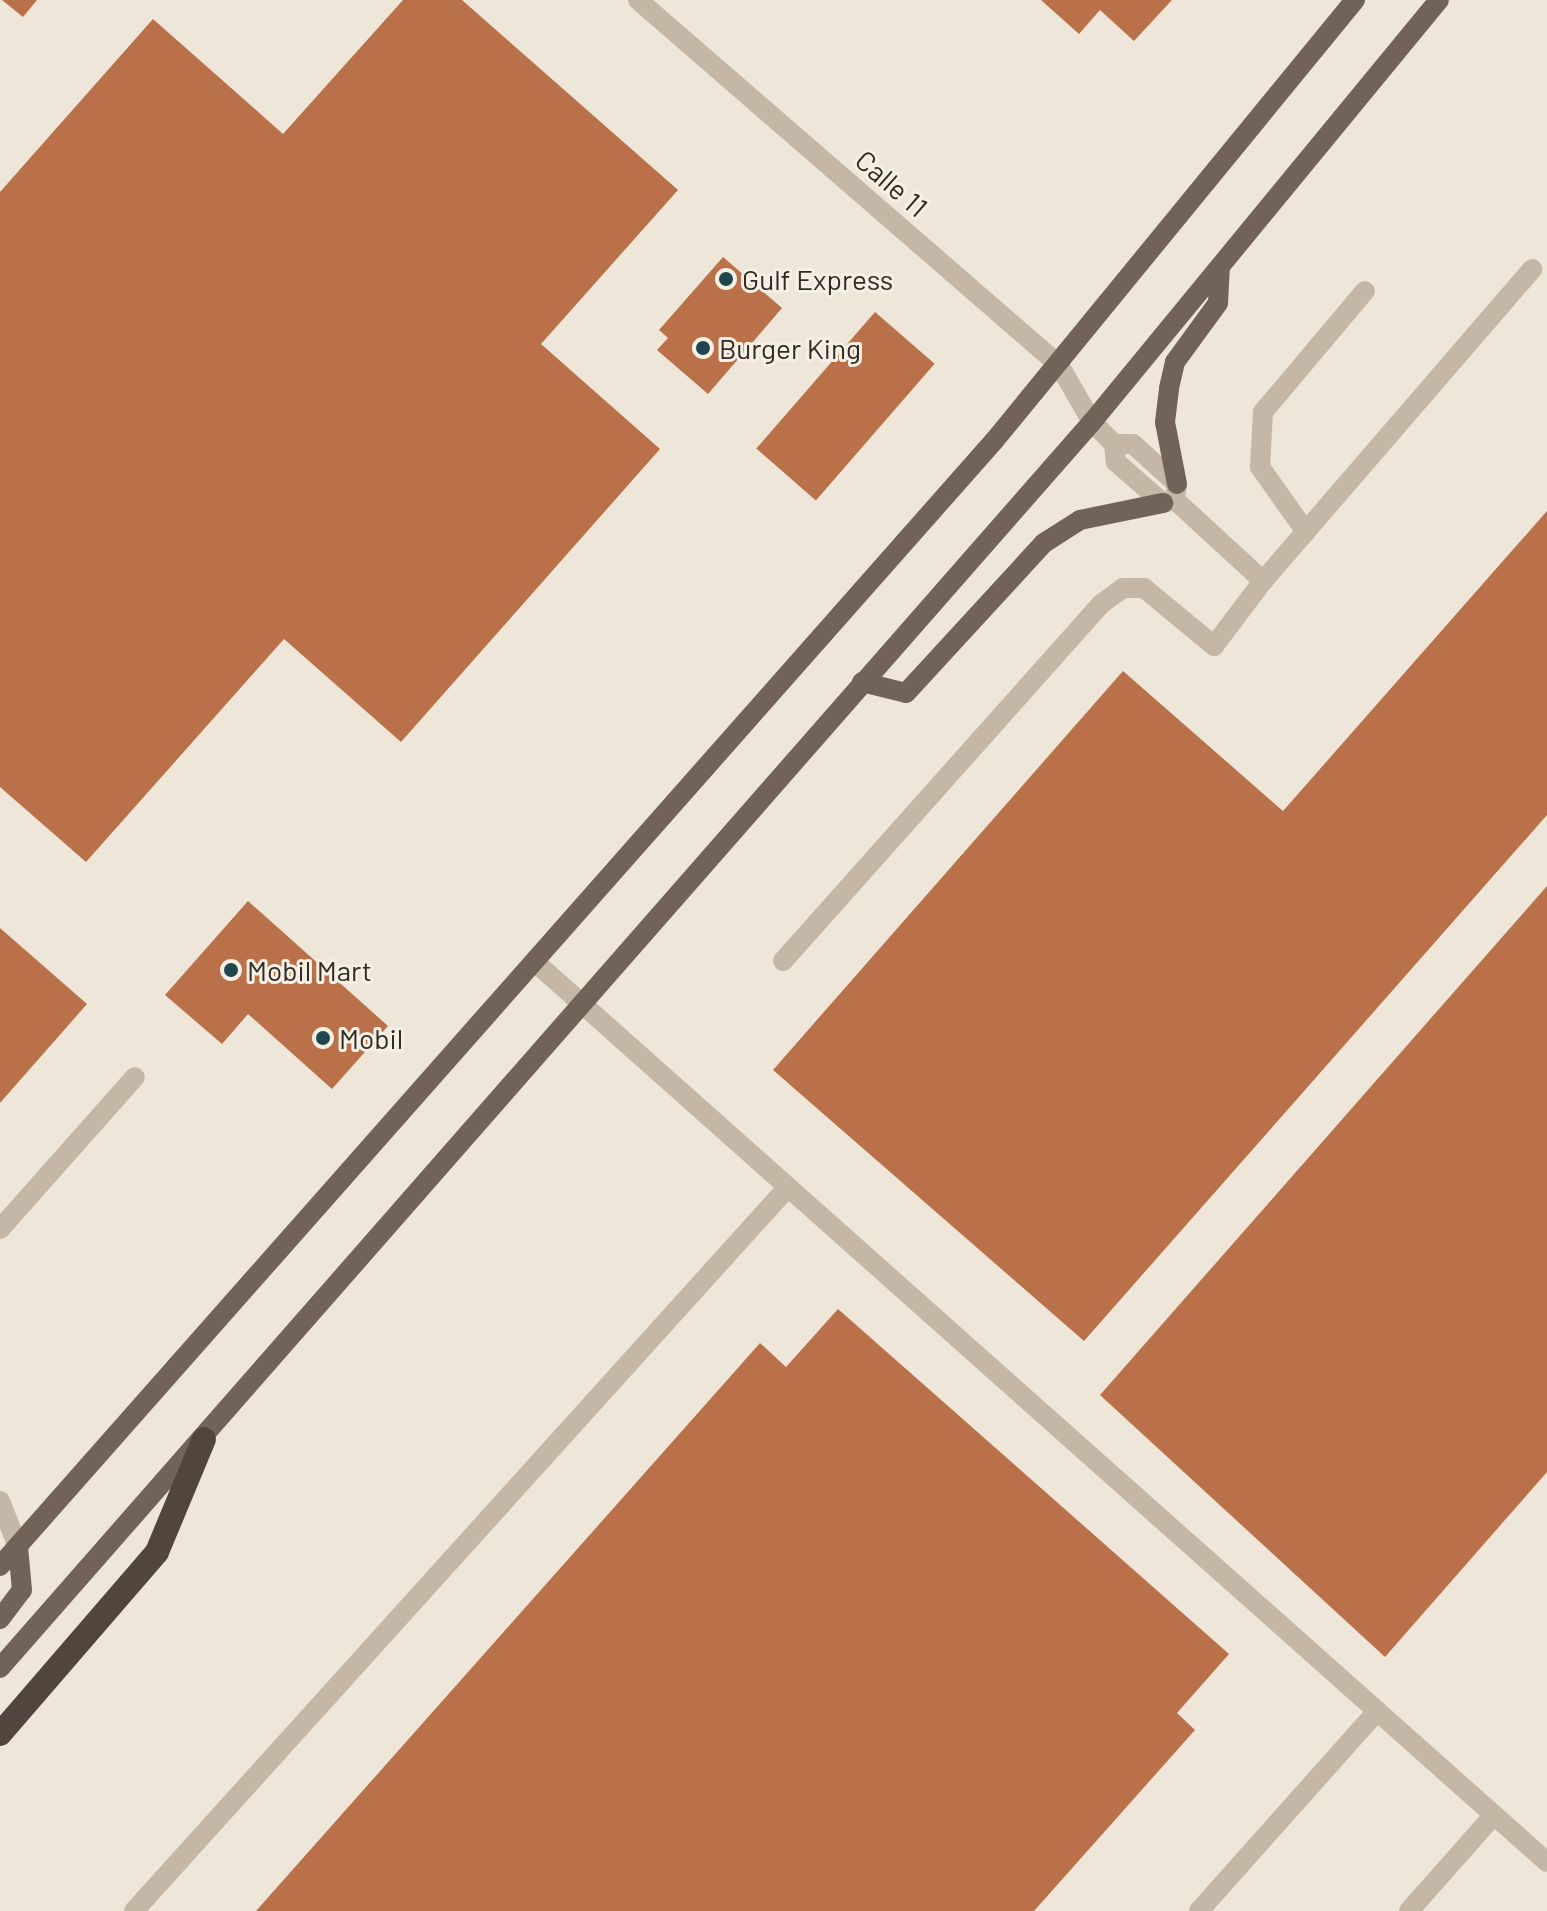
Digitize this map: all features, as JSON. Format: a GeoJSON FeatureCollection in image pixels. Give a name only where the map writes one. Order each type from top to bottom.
{"type":"FeatureCollection","features":[{"type":"Feature","properties":{"kind":"highway"},"geometry":{"type":"LineString","coordinates":[[0,1734],[157,1552],[204,1439]]}},
{"type":"Feature","properties":{"kind":"main road"},"geometry":{"type":"LineString","coordinates":[[0,1566],[1059,365],[1355,0]]}},
{"type":"Feature","properties":{"kind":"main road"},"geometry":{"type":"LineString","coordinates":[[0,1668],[204,1439],[576,1005],[1092,422],[1439,0]]}},
{"type":"Feature","properties":{"kind":"main road"},"geometry":{"type":"LineString","coordinates":[[862,682],[906,693],[1044,543],[1080,520],[1172,496],[1165,422],[1169,388],[1175,362],[1218,303],[1220,267]]}},
{"type":"Feature","properties":{"kind":"main road"},"geometry":{"type":"LineString","coordinates":[[0,1619],[22,1590],[18,1547]]}},
{"type":"Feature","properties":{"kind":"street","name":"Calle 11"},"geometry":{"type":"LineString","coordinates":[[638,0],[1059,365],[1092,422],[1114,444],[1116,462],[1172,496],[1263,581]]}},
{"type":"Feature","properties":{"kind":"street"},"geometry":{"type":"LineString","coordinates":[[783,961],[1101,604],[1123,588],[1144,588],[1214,646],[1263,581],[1532,269]]}},
{"type":"Feature","properties":{"kind":"street"},"geometry":{"type":"LineString","coordinates":[[1306,532],[1260,467],[1263,412],[1365,291]]}},
{"type":"Feature","properties":{"kind":"street"},"geometry":{"type":"LineString","coordinates":[[535,962],[576,1005],[787,1188],[1547,1862]]}},
{"type":"Feature","properties":{"kind":"street"},"geometry":{"type":"LineString","coordinates":[[0,1229],[135,1077]]}},
{"type":"Feature","properties":{"kind":"street"},"geometry":{"type":"LineString","coordinates":[[134,1911],[787,1188]]}},
{"type":"Feature","properties":{"kind":"street"},"geometry":{"type":"LineString","coordinates":[[0,1501],[18,1547]]}},
{"type":"Feature","properties":{"kind":"street"},"geometry":{"type":"LineString","coordinates":[[1199,1911],[1377,1711]]}},
{"type":"Feature","properties":{"kind":"street"},"geometry":{"type":"LineString","coordinates":[[1409,1911],[1494,1815]]}},
{"type":"Feature","properties":{"kind":"building"},"geometry":{"type":"Polygon","coordinates":[[[2,0],[37,0],[23,17],[2,0]]]}},
{"type":"Feature","properties":{"kind":"building"},"geometry":{"type":"Polygon","coordinates":[[[403,0],[462,0],[678,190],[541,344],[660,449],[401,742],[284,639],[86,862],[0,787],[0,192],[153,19],[283,134],[403,0]]]}},
{"type":"Feature","properties":{"kind":"building"},"geometry":{"type":"Polygon","coordinates":[[[1041,0],[1172,0],[1134,41],[1100,10],[1079,34],[1041,0]]]}},
{"type":"Feature","properties":{"kind":"building"},"geometry":{"type":"Polygon","coordinates":[[[723,257],[782,308],[708,394],[657,350],[668,338],[659,330],[723,257]]]}},
{"type":"Feature","properties":{"kind":"building"},"geometry":{"type":"Polygon","coordinates":[[[875,312],[935,364],[816,500],[756,449],[875,312]]]}},
{"type":"Feature","properties":{"kind":"building"},"geometry":{"type":"Polygon","coordinates":[[[1547,511],[1547,815],[1084,1341],[773,1070],[1123,671],[1283,811],[1547,511]]]}},
{"type":"Feature","properties":{"kind":"building"},"geometry":{"type":"Polygon","coordinates":[[[1547,886],[1547,1472],[1385,1657],[1100,1395],[1547,886]]]}},
{"type":"Feature","properties":{"kind":"building"},"geometry":{"type":"Polygon","coordinates":[[[248,901],[388,1026],[332,1089],[248,1014],[222,1044],[165,995],[248,901]]]}},
{"type":"Feature","properties":{"kind":"building"},"geometry":{"type":"Polygon","coordinates":[[[0,928],[87,1004],[0,1103],[0,928]]]}},
{"type":"Feature","properties":{"kind":"building"},"geometry":{"type":"Polygon","coordinates":[[[838,1309],[1229,1654],[1177,1713],[1195,1730],[1034,1911],[256,1911],[760,1343],[786,1367],[838,1309]]]}},
{"type":"Feature","properties":{"kind":"place","name":"Gulf Express"},"geometry":{"type":"Point","coordinates":[726,279]}},
{"type":"Feature","properties":{"kind":"place","name":"Burger King"},"geometry":{"type":"Point","coordinates":[703,348]}},
{"type":"Feature","properties":{"kind":"place","name":"Mobil Mart"},"geometry":{"type":"Point","coordinates":[231,970]}},
{"type":"Feature","properties":{"kind":"place","name":"Mobil"},"geometry":{"type":"Point","coordinates":[323,1038]}}]}
